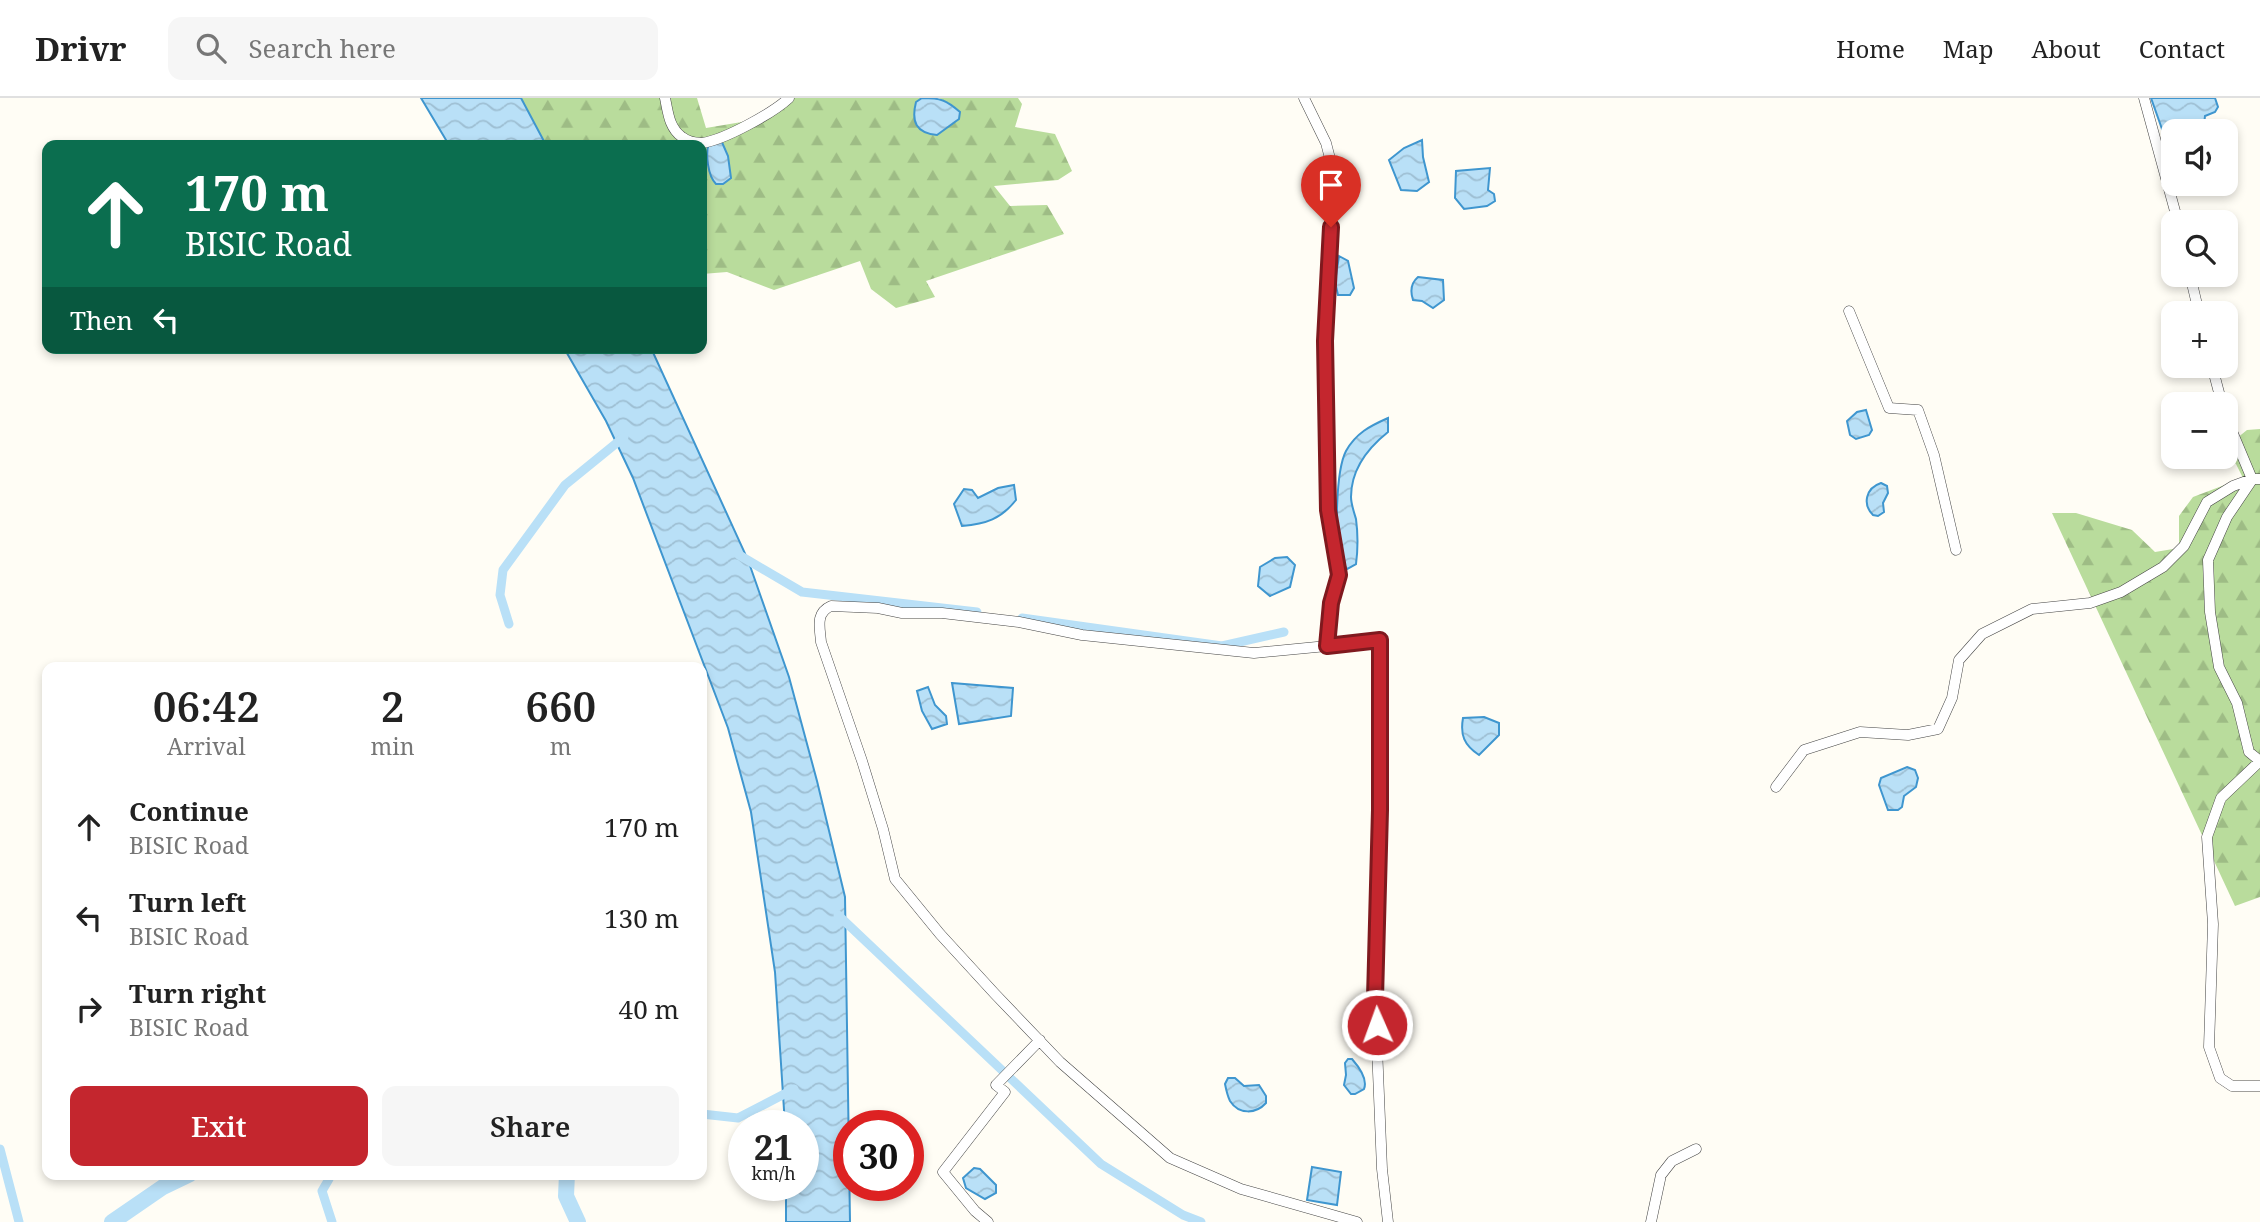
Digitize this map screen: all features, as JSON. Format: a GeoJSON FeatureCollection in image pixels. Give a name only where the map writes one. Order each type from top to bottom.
{"type":"FeatureCollection","features":[{"type":"Feature","properties":{"kind":"street"},"geometry":{"type":"LineString","coordinates":[[665,98],[675,132],[687,140]]}},
{"type":"Feature","properties":{"kind":"street"},"geometry":{"type":"LineString","coordinates":[[707,141],[748,124],[778,108],[789,98]]}},
{"type":"Feature","properties":{"kind":"street"},"geometry":{"type":"LineString","coordinates":[[1304,98],[1326,143],[1334,174],[1325,341],[1328,510],[1339,575],[1331,603],[1327,646]]}},
{"type":"Feature","properties":{"kind":"street"},"geometry":{"type":"LineString","coordinates":[[2144,98],[2175,210]]}},
{"type":"Feature","properties":{"kind":"street"},"geometry":{"type":"LineString","coordinates":[[1849,311],[1889,408],[1918,410],[1934,455],[1956,550]]}},
{"type":"Feature","properties":{"kind":"street"},"geometry":{"type":"LineString","coordinates":[[2238,442],[2256,479]]}},
{"type":"Feature","properties":{"kind":"street"},"geometry":{"type":"LineString","coordinates":[[1776,787],[1804,750],[1860,732],[1908,735],[1938,729],[1952,698],[1959,660],[1982,634],[2032,609],[2090,603],[2121,592],[2163,567],[2185,546],[2207,502],[2233,486],[2256,479]]}},
{"type":"Feature","properties":{"kind":"street"},"geometry":{"type":"LineString","coordinates":[[2256,479],[2227,517],[2208,560],[2210,612],[2219,667],[2237,703],[2249,752],[2260,761],[2221,798],[2207,837],[2213,924],[2209,1047],[2220,1078],[2232,1086],[2260,1086]]}},
{"type":"Feature","properties":{"kind":"street"},"geometry":{"type":"LineString","coordinates":[[1357,1222],[1241,1189],[1170,1158],[1117,1114],[1040,1040],[940,934],[895,879],[862,761],[821,642],[820,614],[824,609],[831,606],[878,608],[902,613],[942,613],[1019,622],[1082,635],[1254,653],[1380,640],[1380,810],[1375,998],[1382,1169],[1388,1222]]}},
{"type":"Feature","properties":{"kind":"street"},"geometry":{"type":"LineString","coordinates":[[988,1222],[975,1211],[943,1172],[1005,1092],[996,1085],[1040,1040]]}},
{"type":"Feature","properties":{"kind":"street"},"geometry":{"type":"LineString","coordinates":[[1651,1222],[1661,1175],[1672,1161],[1696,1149]]}},
{"type":"Feature","properties":{"kind":"green space"},"geometry":{"type":"Polygon","coordinates":[[[521,98],[697,98],[706,128],[772,117],[794,98],[922,98],[916,103],[949,103],[939,98],[1018,98],[1022,104],[1015,127],[1055,134],[1072,171],[1058,180],[994,186],[1010,206],[1047,205],[1064,234],[926,281],[935,297],[896,308],[871,289],[860,261],[774,290],[727,272],[707,274],[707,140],[543,140],[521,98]]]}},
{"type":"Feature","properties":{"kind":"green space"},"geometry":{"type":"Polygon","coordinates":[[[2260,429],[2260,897],[2235,906],[2052,513],[2076,513],[2132,530],[2155,552],[2179,548],[2179,516],[2193,497],[2243,478],[2238,468],[2238,437],[2247,430],[2260,429]]]}},
{"type":"Feature","properties":{"kind":"water"},"geometry":{"type":"Polygon","coordinates":[[[421,98],[521,98],[543,140],[446,140],[421,98]]]}},
{"type":"Feature","properties":{"kind":"water"},"geometry":{"type":"Polygon","coordinates":[[[922,98],[947,102],[960,112],[959,119],[937,135],[924,132],[917,125],[914,115],[916,102],[922,98]]]}},
{"type":"Feature","properties":{"kind":"water"},"geometry":{"type":"Polygon","coordinates":[[[2151,98],[2215,98],[2218,107],[2205,119],[2161,119],[2161,126],[2151,98]]]}},
{"type":"Feature","properties":{"kind":"water"},"geometry":{"type":"Polygon","coordinates":[[[721,140],[728,156],[731,178],[723,184],[716,184],[709,170],[708,148],[709,143],[721,140]]]}},
{"type":"Feature","properties":{"kind":"water"},"geometry":{"type":"Polygon","coordinates":[[[1422,140],[1429,182],[1417,191],[1401,190],[1389,160],[1404,148],[1422,140]]]}},
{"type":"Feature","properties":{"kind":"water"},"geometry":{"type":"Polygon","coordinates":[[[1490,168],[1488,190],[1494,194],[1495,201],[1487,206],[1464,209],[1455,198],[1456,171],[1490,168]]]}},
{"type":"Feature","properties":{"kind":"water"},"geometry":{"type":"Polygon","coordinates":[[[1339,256],[1348,261],[1354,288],[1350,295],[1338,295],[1335,282],[1339,256]]]}},
{"type":"Feature","properties":{"kind":"water"},"geometry":{"type":"Polygon","coordinates":[[[1418,277],[1443,280],[1444,300],[1433,308],[1422,301],[1413,300],[1412,287],[1418,277]]]}},
{"type":"Feature","properties":{"kind":"water"},"geometry":{"type":"Polygon","coordinates":[[[567,354],[654,354],[748,560],[789,677],[845,897],[848,1110],[833,1110],[833,1201],[850,1201],[850,1222],[786,1222],[786,1201],[819,1201],[819,1110],[784,1110],[775,972],[751,812],[728,728],[707,673],[707,662],[703,662],[633,478],[606,421],[567,354]]]}},
{"type":"Feature","properties":{"kind":"water"},"geometry":{"type":"Polygon","coordinates":[[[1866,410],[1872,430],[1869,435],[1856,439],[1850,435],[1847,421],[1857,412],[1866,410]]]}},
{"type":"Feature","properties":{"kind":"water"},"geometry":{"type":"Polygon","coordinates":[[[1388,418],[1388,432],[1368,452],[1354,477],[1351,497],[1358,542],[1356,564],[1347,569],[1341,560],[1337,537],[1338,488],[1343,460],[1346,451],[1359,435],[1388,418]]]}},
{"type":"Feature","properties":{"kind":"water"},"geometry":{"type":"Polygon","coordinates":[[[1881,483],[1887,486],[1888,493],[1883,503],[1884,512],[1878,516],[1870,511],[1867,497],[1876,485],[1881,483]]]}},
{"type":"Feature","properties":{"kind":"water"},"geometry":{"type":"Polygon","coordinates":[[[1014,485],[1016,500],[1005,512],[986,522],[962,526],[954,504],[964,489],[972,490],[978,498],[998,488],[1014,485]]]}},
{"type":"Feature","properties":{"kind":"water"},"geometry":{"type":"Polygon","coordinates":[[[1287,557],[1295,565],[1290,587],[1270,596],[1258,586],[1260,567],[1275,558],[1287,557]]]}},
{"type":"Feature","properties":{"kind":"water"},"geometry":{"type":"Polygon","coordinates":[[[952,683],[1013,688],[1011,716],[959,724],[952,683]]]}},
{"type":"Feature","properties":{"kind":"water"},"geometry":{"type":"Polygon","coordinates":[[[928,687],[935,705],[946,716],[947,724],[932,729],[922,711],[917,691],[928,687]]]}},
{"type":"Feature","properties":{"kind":"water"},"geometry":{"type":"Polygon","coordinates":[[[1484,717],[1499,723],[1499,735],[1479,755],[1464,739],[1463,718],[1484,717]]]}},
{"type":"Feature","properties":{"kind":"water"},"geometry":{"type":"Polygon","coordinates":[[[1907,767],[1915,770],[1918,778],[1916,787],[1904,796],[1902,807],[1888,810],[1879,785],[1881,778],[1907,767]]]}},
{"type":"Feature","properties":{"kind":"water"},"geometry":{"type":"Polygon","coordinates":[[[1352,1059],[1365,1081],[1364,1089],[1355,1094],[1351,1094],[1344,1085],[1345,1063],[1352,1059]]]}},
{"type":"Feature","properties":{"kind":"water"},"geometry":{"type":"Polygon","coordinates":[[[1228,1078],[1235,1078],[1244,1086],[1259,1085],[1266,1096],[1266,1103],[1253,1111],[1238,1109],[1228,1095],[1225,1084],[1228,1078]]]}},
{"type":"Feature","properties":{"kind":"water"},"geometry":{"type":"Polygon","coordinates":[[[1312,1167],[1341,1172],[1337,1205],[1307,1200],[1312,1167]]]}},
{"type":"Feature","properties":{"kind":"water"},"geometry":{"type":"Polygon","coordinates":[[[974,1168],[980,1169],[996,1185],[996,1193],[985,1199],[966,1188],[963,1178],[974,1168]]]}},
{"type":"Feature","properties":{"kind":"waterway"},"geometry":{"type":"LineString","coordinates":[[509,624],[500,595],[503,570],[565,485],[624,437]]}},
{"type":"Feature","properties":{"kind":"waterway"},"geometry":{"type":"LineString","coordinates":[[739,555],[802,592],[977,612]]}},
{"type":"Feature","properties":{"kind":"waterway"},"geometry":{"type":"LineString","coordinates":[[1022,618],[1222,646],[1284,632]]}},
{"type":"Feature","properties":{"kind":"waterway"},"geometry":{"type":"LineString","coordinates":[[838,915],[1101,1164],[1183,1215],[1201,1222]]}},
{"type":"Feature","properties":{"kind":"waterway"},"geometry":{"type":"LineString","coordinates":[[707,1115],[738,1118],[794,1089]]}},
{"type":"Feature","properties":{"kind":"waterway"},"geometry":{"type":"LineString","coordinates":[[0,1149],[19,1222]]}},
{"type":"Feature","properties":{"kind":"waterway"},"geometry":{"type":"LineString","coordinates":[[112,1222],[178,1180]]}},
{"type":"Feature","properties":{"kind":"waterway"},"geometry":{"type":"LineString","coordinates":[[328,1180],[322,1191],[332,1222]]}},
{"type":"Feature","properties":{"kind":"waterway"},"geometry":{"type":"LineString","coordinates":[[567,1180],[566,1196],[578,1222]]}},
{"type":"Feature","properties":{"kind":"route"},"geometry":{"type":"LineString","coordinates":[[1331,227],[1325,341],[1328,510],[1339,575],[1331,603],[1327,646],[1380,640],[1381,779],[1375,998],[1377,1025]]}}]}
